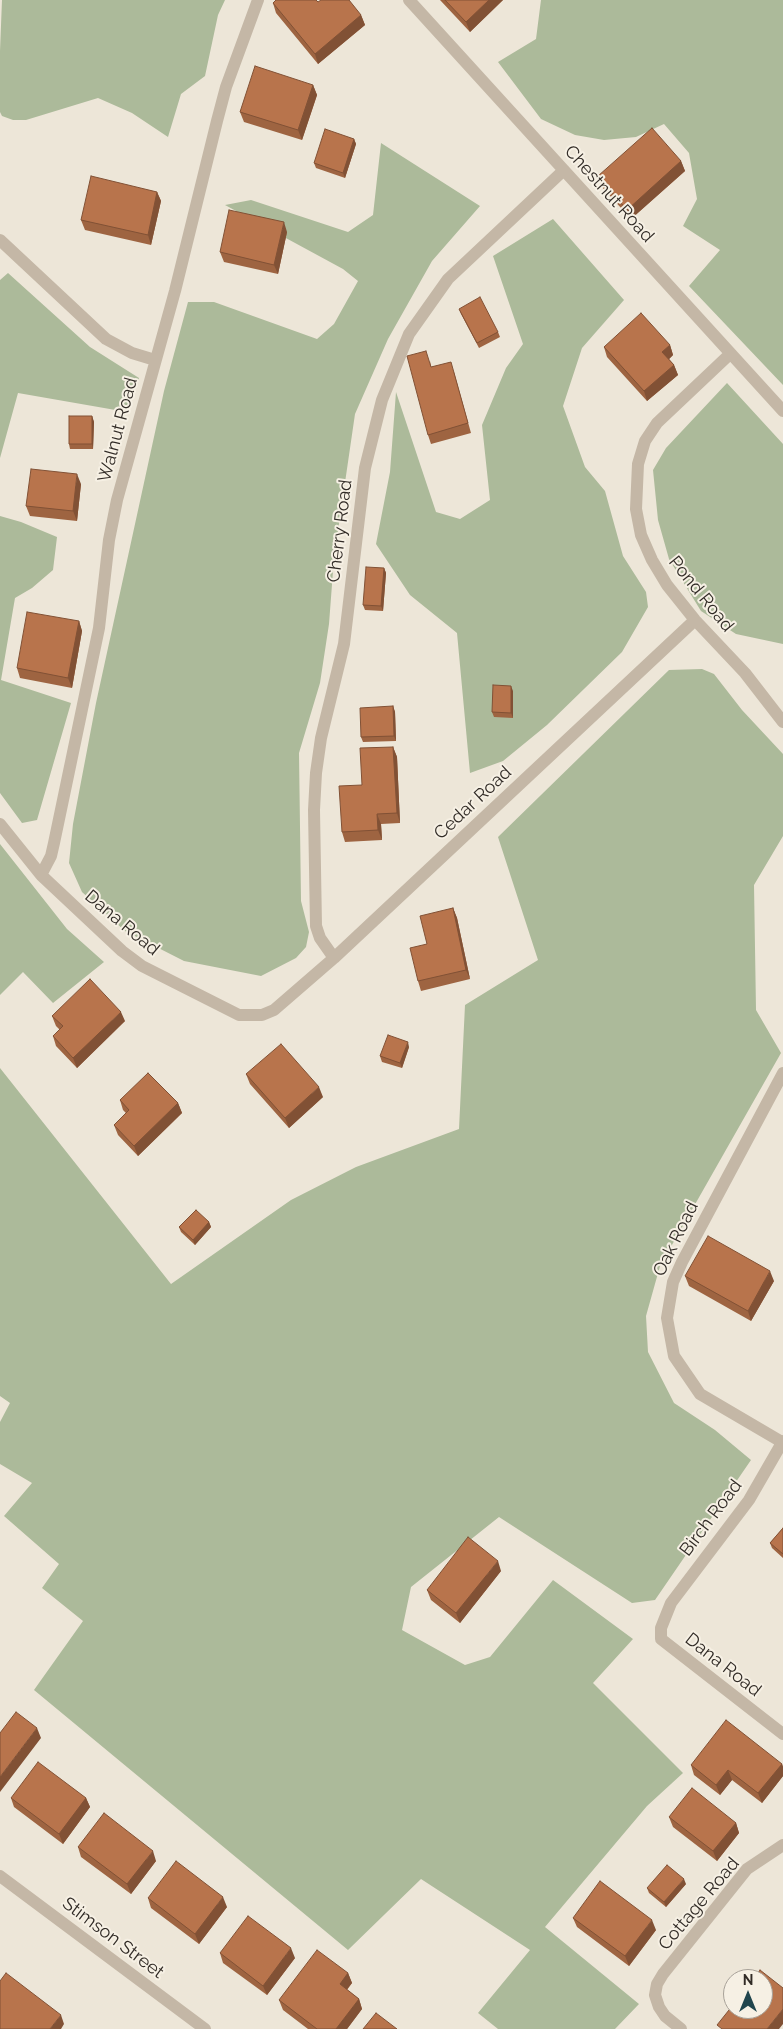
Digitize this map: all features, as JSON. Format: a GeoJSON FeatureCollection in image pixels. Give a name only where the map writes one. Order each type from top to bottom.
{"type":"FeatureCollection","features":[{"type":"Feature","properties":{"kind":"street","name":"Walnut Road"},"geometry":{"type":"LineString","coordinates":[[41,875],[51,856],[97,637],[114,514],[226,87],[258,0]]}},
{"type":"Feature","properties":{"kind":"street","name":"Chestnut Road"},"geometry":{"type":"LineString","coordinates":[[409,0],[783,412]]}},
{"type":"Feature","properties":{"kind":"street","name":"Cherry Road"},"geometry":{"type":"LineString","coordinates":[[334,958],[320,938],[316,926],[314,810],[316,774],[321,738],[344,644],[365,468],[382,400],[409,334],[448,279],[564,170]]}},
{"type":"Feature","properties":{"kind":"street"},"geometry":{"type":"LineString","coordinates":[[0,240],[106,339],[132,353],[155,360]]}},
{"type":"Feature","properties":{"kind":"street","name":"Pond Road"},"geometry":{"type":"LineString","coordinates":[[730,354],[658,423],[645,441],[638,464],[636,509],[641,535],[667,585],[695,620],[745,673],[783,722]]}},
{"type":"Feature","properties":{"kind":"street","name":"Cedar Road"},"geometry":{"type":"LineString","coordinates":[[274,1010],[334,958],[695,620]]}},
{"type":"Feature","properties":{"kind":"street","name":"Dana Road"},"geometry":{"type":"LineString","coordinates":[[0,824],[41,875],[122,951],[142,966],[240,1015],[262,1015],[274,1010]]}},
{"type":"Feature","properties":{"kind":"street","name":"Oak Road"},"geometry":{"type":"LineString","coordinates":[[783,1073],[682,1262],[673,1282],[667,1318],[674,1356],[700,1394],[783,1442]]}},
{"type":"Feature","properties":{"kind":"street","name":"Birch Road"},"geometry":{"type":"LineString","coordinates":[[664,1614],[683,1585],[749,1500],[783,1442]]}},
{"type":"Feature","properties":{"kind":"street","name":"Dana Road"},"geometry":{"type":"LineString","coordinates":[[664,1614],[661,1639],[783,1734]]}},
{"type":"Feature","properties":{"kind":"street","name":"Cottage Road"},"geometry":{"type":"LineString","coordinates":[[681,2029],[665,2016],[655,1995],[657,1984],[662,1974],[747,1869],[783,1845]]}},
{"type":"Feature","properties":{"kind":"street","name":"Stimson Street"},"geometry":{"type":"LineString","coordinates":[[0,1876],[205,2029]]}},
{"type":"Feature","properties":{"kind":"green space"},"geometry":{"type":"Polygon","coordinates":[[[2,0],[225,0],[218,15],[205,76],[181,94],[168,137],[132,113],[98,98],[26,120],[13,120],[2,116],[0,112],[0,51],[2,0]]]}},
{"type":"Feature","properties":{"kind":"green space"},"geometry":{"type":"Polygon","coordinates":[[[541,0],[783,0],[783,385],[689,286],[720,250],[683,226],[697,199],[689,153],[664,124],[636,137],[604,140],[575,135],[541,119],[498,62],[536,39],[541,0]]]}},
{"type":"Feature","properties":{"kind":"green space"},"geometry":{"type":"Polygon","coordinates":[[[381,143],[480,206],[432,261],[388,339],[355,414],[334,558],[329,624],[320,683],[299,753],[301,901],[309,932],[306,947],[296,958],[261,976],[184,961],[125,931],[82,892],[69,863],[73,824],[96,703],[164,391],[188,302],[214,302],[317,339],[334,324],[358,281],[343,269],[225,205],[251,200],[348,232],[373,215],[381,143]]]}},
{"type":"Feature","properties":{"kind":"green space"},"geometry":{"type":"Polygon","coordinates":[[[553,219],[624,300],[582,348],[563,406],[585,467],[605,491],[623,556],[646,592],[648,607],[622,652],[547,725],[503,761],[470,773],[457,633],[410,595],[376,544],[390,472],[396,392],[436,512],[460,519],[490,500],[482,425],[506,368],[523,344],[493,256],[553,219]]]}},
{"type":"Feature","properties":{"kind":"green space"},"geometry":{"type":"Polygon","coordinates":[[[8,273],[90,347],[139,378],[127,412],[18,393],[0,458],[0,280],[8,273]]]}},
{"type":"Feature","properties":{"kind":"green space"},"geometry":{"type":"Polygon","coordinates":[[[727,383],[783,444],[783,644],[736,634],[701,611],[669,559],[658,520],[653,470],[666,448],[727,383]]]}},
{"type":"Feature","properties":{"kind":"green space"},"geometry":{"type":"Polygon","coordinates":[[[0,516],[21,522],[57,537],[53,570],[32,588],[15,598],[1,680],[71,703],[37,820],[22,823],[0,793],[0,516]]]}},
{"type":"Feature","properties":{"kind":"green space"},"geometry":{"type":"Polygon","coordinates":[[[702,669],[714,674],[742,710],[783,754],[783,836],[754,885],[756,1010],[781,1053],[660,1266],[646,1316],[648,1352],[674,1403],[715,1430],[751,1460],[655,1600],[632,1603],[499,1517],[411,1587],[402,1630],[465,1665],[490,1657],[553,1580],[633,1639],[593,1683],[683,1773],[647,1806],[545,1927],[639,2004],[615,2029],[498,2029],[478,2013],[530,1950],[421,1879],[348,1950],[34,1690],[83,1621],[42,1588],[59,1564],[4,1516],[32,1483],[0,1464],[0,1422],[10,1403],[0,1396],[0,1068],[171,1284],[291,1200],[356,1167],[459,1129],[465,1005],[538,960],[498,837],[669,670],[702,669]]]}},
{"type":"Feature","properties":{"kind":"green space"},"geometry":{"type":"Polygon","coordinates":[[[0,844],[67,929],[104,962],[53,1003],[23,972],[0,995],[0,844]]]}},
{"type":"Feature","properties":{"kind":"building"},"geometry":{"type":"Polygon","coordinates":[[[276,0],[316,0],[318,2],[321,0],[349,0],[361,15],[315,54],[273,3],[276,0]]]}},
{"type":"Feature","properties":{"kind":"building"},"geometry":{"type":"Polygon","coordinates":[[[445,0],[489,0],[466,22],[445,0]]]}},
{"type":"Feature","properties":{"kind":"building"},"geometry":{"type":"Polygon","coordinates":[[[255,66],[313,85],[298,130],[240,112],[255,66]]]}},
{"type":"Feature","properties":{"kind":"building"},"geometry":{"type":"Polygon","coordinates":[[[652,128],[681,161],[627,210],[598,176],[652,128]]]}},
{"type":"Feature","properties":{"kind":"building"},"geometry":{"type":"Polygon","coordinates":[[[325,129],[354,139],[343,173],[314,163],[325,129]]]}},
{"type":"Feature","properties":{"kind":"building"},"geometry":{"type":"Polygon","coordinates":[[[91,176],[157,192],[148,235],[81,220],[91,176]]]}},
{"type":"Feature","properties":{"kind":"building"},"geometry":{"type":"Polygon","coordinates":[[[229,210],[284,222],[274,265],[220,252],[229,210]]]}},
{"type":"Feature","properties":{"kind":"building"},"geometry":{"type":"Polygon","coordinates":[[[480,297],[498,332],[477,343],[459,309],[480,297]]]}},
{"type":"Feature","properties":{"kind":"building"},"geometry":{"type":"Polygon","coordinates":[[[641,313],[670,345],[662,352],[674,365],[644,391],[604,347],[641,313]]]}},
{"type":"Feature","properties":{"kind":"building"},"geometry":{"type":"Polygon","coordinates":[[[426,351],[431,367],[451,362],[468,423],[428,435],[407,356],[426,351]]]}},
{"type":"Feature","properties":{"kind":"building"},"geometry":{"type":"Polygon","coordinates":[[[69,416],[92,416],[92,444],[69,444],[69,416]]]}},
{"type":"Feature","properties":{"kind":"building"},"geometry":{"type":"Polygon","coordinates":[[[31,469],[77,474],[73,511],[26,506],[31,469]]]}},
{"type":"Feature","properties":{"kind":"building"},"geometry":{"type":"Polygon","coordinates":[[[366,567],[384,568],[381,606],[363,605],[366,567]]]}},
{"type":"Feature","properties":{"kind":"building"},"geometry":{"type":"Polygon","coordinates":[[[27,612],[79,621],[68,678],[17,668],[27,612]]]}},
{"type":"Feature","properties":{"kind":"building"},"geometry":{"type":"Polygon","coordinates":[[[493,685],[511,686],[511,713],[492,712],[493,685]]]}},
{"type":"Feature","properties":{"kind":"building"},"geometry":{"type":"Polygon","coordinates":[[[393,706],[394,736],[361,737],[360,708],[393,706]]]}},
{"type":"Feature","properties":{"kind":"building"},"geometry":{"type":"Polygon","coordinates":[[[393,747],[397,813],[377,814],[378,830],[342,832],[339,786],[362,785],[360,748],[393,747]]]}},
{"type":"Feature","properties":{"kind":"building"},"geometry":{"type":"Polygon","coordinates":[[[453,908],[466,970],[418,981],[410,948],[427,944],[420,916],[453,908]]]}},
{"type":"Feature","properties":{"kind":"building"},"geometry":{"type":"Polygon","coordinates":[[[90,979],[121,1012],[73,1058],[53,1036],[63,1026],[52,1016],[90,979]]]}},
{"type":"Feature","properties":{"kind":"building"},"geometry":{"type":"Polygon","coordinates":[[[388,1035],[408,1042],[400,1063],[380,1056],[388,1035]]]}},
{"type":"Feature","properties":{"kind":"building"},"geometry":{"type":"Polygon","coordinates":[[[281,1044],[319,1087],[285,1118],[246,1074],[281,1044]]]}},
{"type":"Feature","properties":{"kind":"building"},"geometry":{"type":"Polygon","coordinates":[[[148,1073],[178,1103],[134,1146],[114,1125],[129,1110],[120,1100],[148,1073]]]}},
{"type":"Feature","properties":{"kind":"building"},"geometry":{"type":"Polygon","coordinates":[[[196,1210],[209,1222],[193,1240],[179,1227],[196,1210]]]}},
{"type":"Feature","properties":{"kind":"building"},"geometry":{"type":"Polygon","coordinates":[[[708,1236],[770,1271],[748,1311],[685,1276],[708,1236]]]}},
{"type":"Feature","properties":{"kind":"building"},"geometry":{"type":"Polygon","coordinates":[[[783,1528],[783,1554],[770,1543],[783,1528]]]}},
{"type":"Feature","properties":{"kind":"building"},"geometry":{"type":"Polygon","coordinates":[[[468,1537],[498,1561],[456,1613],[427,1590],[468,1537]]]}},
{"type":"Feature","properties":{"kind":"building"},"geometry":{"type":"Polygon","coordinates":[[[16,1712],[37,1728],[0,1777],[0,1733],[16,1712]]]}},
{"type":"Feature","properties":{"kind":"building"},"geometry":{"type":"Polygon","coordinates":[[[726,1720],[782,1764],[758,1793],[728,1770],[716,1785],[691,1765],[726,1720]]]}},
{"type":"Feature","properties":{"kind":"building"},"geometry":{"type":"Polygon","coordinates":[[[38,1762],[86,1798],[59,1834],[11,1798],[38,1762]]]}},
{"type":"Feature","properties":{"kind":"building"},"geometry":{"type":"Polygon","coordinates":[[[692,1788],[736,1823],[713,1851],[669,1817],[692,1788]]]}},
{"type":"Feature","properties":{"kind":"building"},"geometry":{"type":"Polygon","coordinates":[[[104,1813],[153,1851],[127,1884],[78,1847],[104,1813]]]}},
{"type":"Feature","properties":{"kind":"building"},"geometry":{"type":"Polygon","coordinates":[[[176,1861],[223,1897],[195,1934],[148,1898],[176,1861]]]}},
{"type":"Feature","properties":{"kind":"building"},"geometry":{"type":"Polygon","coordinates":[[[667,1865],[684,1879],[664,1902],[647,1888],[667,1865]]]}},
{"type":"Feature","properties":{"kind":"building"},"geometry":{"type":"Polygon","coordinates":[[[600,1881],[652,1920],[625,1956],[573,1918],[600,1881]]]}},
{"type":"Feature","properties":{"kind":"building"},"geometry":{"type":"Polygon","coordinates":[[[248,1916],[291,1948],[263,1986],[220,1953],[248,1916]]]}},
{"type":"Feature","properties":{"kind":"building"},"geometry":{"type":"Polygon","coordinates":[[[317,1950],[348,1973],[340,1984],[359,1999],[336,2029],[317,2029],[279,2000],[317,1950]]]}},
{"type":"Feature","properties":{"kind":"building"},"geometry":{"type":"Polygon","coordinates":[[[6,1973],[61,2015],[50,2029],[0,2029],[0,1981],[6,1973]]]}},
{"type":"Feature","properties":{"kind":"building"},"geometry":{"type":"Polygon","coordinates":[[[773,1980],[783,1988],[783,2009],[767,2029],[722,2029],[717,2025],[723,2018],[773,2019],[773,1980]]]}},
{"type":"Feature","properties":{"kind":"building"},"geometry":{"type":"Polygon","coordinates":[[[376,2013],[397,2029],[363,2029],[376,2013]]]}}]}
